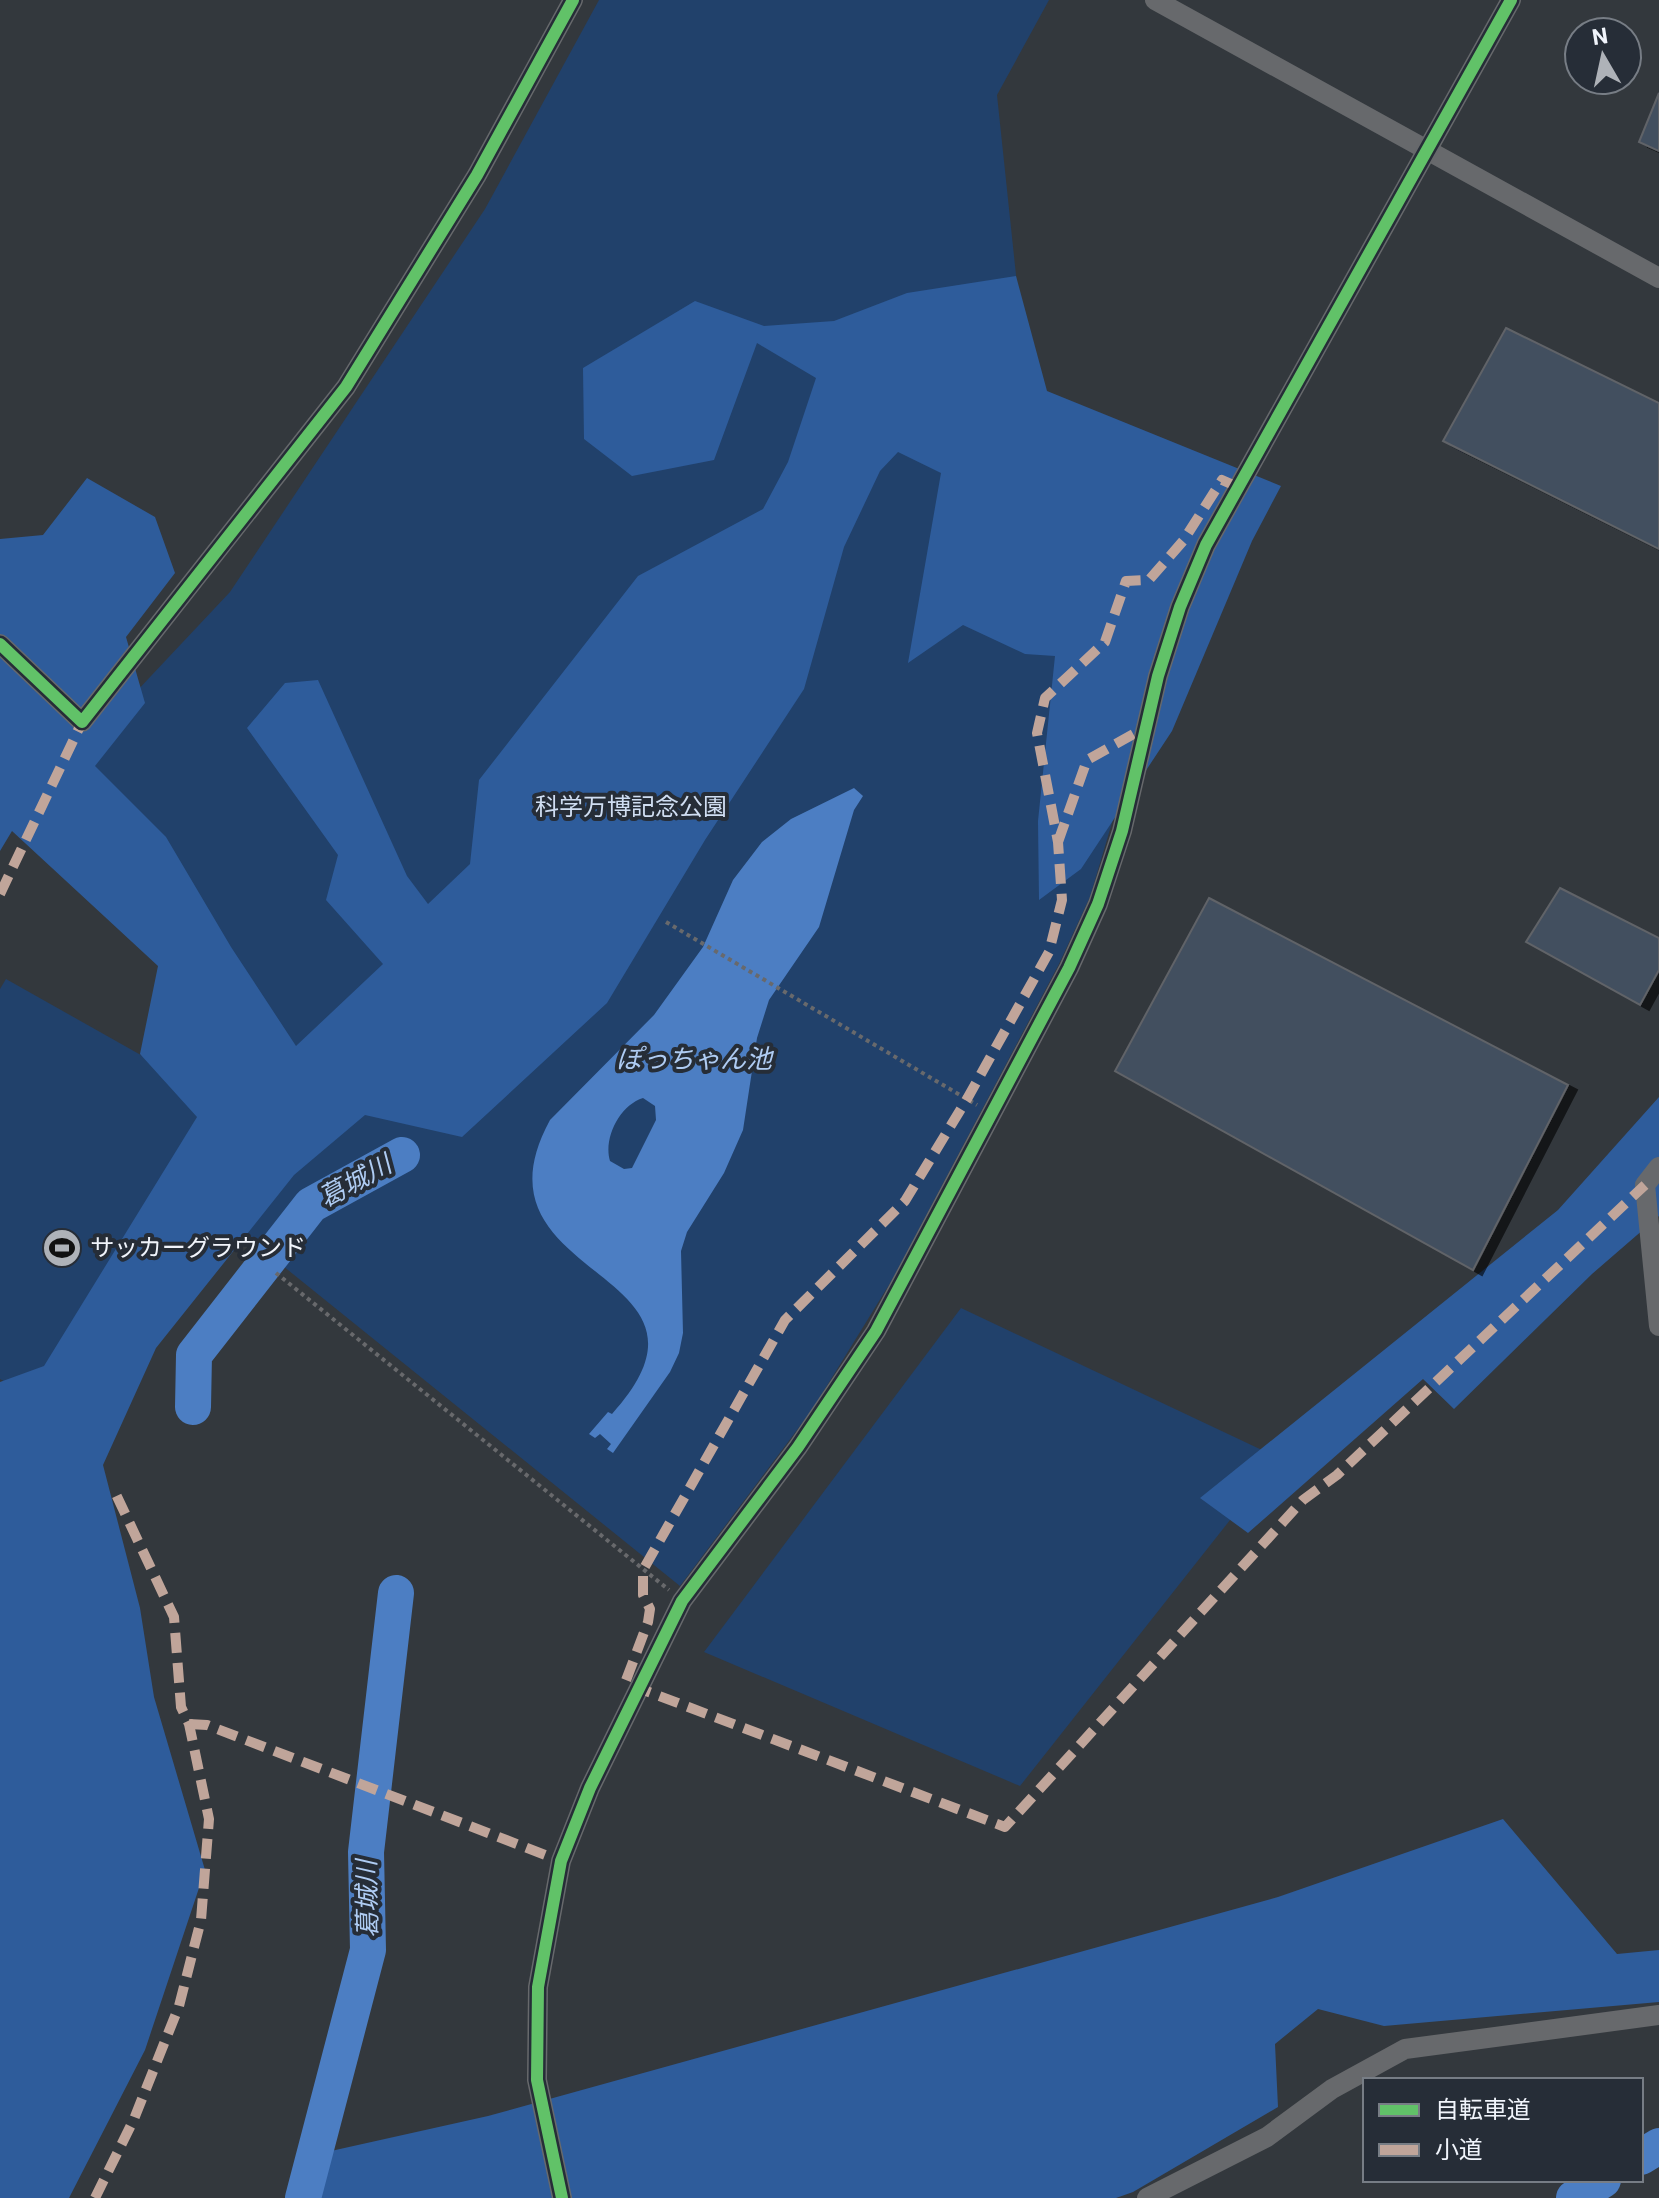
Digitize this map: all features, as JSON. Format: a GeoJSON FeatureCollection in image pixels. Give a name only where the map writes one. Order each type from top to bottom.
{"type":"FeatureCollection","features":[{"type":"Feature","properties":{"kind":"street"},"geometry":{"type":"LineString","coordinates":[[0,644],[82,722],[346,387],[477,175],[573,0]]}},
{"type":"Feature","properties":{"kind":"street"},"geometry":{"type":"LineString","coordinates":[[1155,0],[1659,278]]}},
{"type":"Feature","properties":{"kind":"street"},"geometry":{"type":"LineString","coordinates":[[562,2198],[537,2080],[538,1987],[561,1861],[590,1788],[682,1601],[798,1447],[876,1331],[1069,968],[1098,904],[1122,831],[1158,676],[1180,607],[1206,545],[1511,0]]}},
{"type":"Feature","properties":{"kind":"street"},"geometry":{"type":"LineString","coordinates":[[1659,1167],[1645,1185],[1659,1326]]}},
{"type":"Feature","properties":{"kind":"street"},"geometry":{"type":"LineString","coordinates":[[1147,2198],[1267,2137],[1332,2089],[1405,2049],[1659,2015]]}},
{"type":"Feature","properties":{"kind":"path"},"geometry":{"type":"LineString","coordinates":[[666,922],[967,1099]]}},
{"type":"Feature","properties":{"kind":"path"},"geometry":{"type":"LineString","coordinates":[[276,1273],[682,1601]]}},
{"type":"Feature","properties":{"kind":"green space","name":"科学万博記念公園"},"geometry":{"type":"Polygon","coordinates":[[[599,0],[1049,0],[997,95],[1029,398],[1119,799],[1090,897],[1059,964],[892,1280],[812,1410],[680,1586],[283,1266],[183,1193],[234,1093],[207,965],[43,825],[87,744],[230,592],[485,209],[599,0]]]}},
{"type":"Feature","properties":{"kind":"green space"},"geometry":{"type":"Polygon","coordinates":[[[1016,276],[1047,391],[1281,486],[1252,541],[1172,731],[1081,869],[1039,900],[1038,821],[1055,656],[1025,654],[963,625],[908,663],[941,473],[898,452],[880,471],[844,547],[804,689],[705,840],[607,1003],[462,1137],[365,1115],[294,1175],[156,1348],[103,1465],[140,1608],[154,1697],[205,1870],[145,2050],[69,2198],[0,2198],[0,1382],[44,1366],[197,1117],[140,1054],[158,966],[12,831],[0,851],[0,539],[43,535],[87,478],[155,517],[175,573],[126,637],[145,703],[95,766],[166,837],[231,947],[296,1046],[383,964],[326,900],[338,855],[247,728],[285,683],[318,680],[407,876],[428,904],[470,864],[479,780],[638,576],[763,509],[788,462],[816,378],[757,343],[714,460],[632,476],[584,439],[583,368],[695,301],[764,326],[834,321],[907,293],[1016,276]]]}},
{"type":"Feature","properties":{"kind":"green space","name":"サッカーグラウンド"},"geometry":{"type":"Polygon","coordinates":[[[6,979],[210,1094],[40,1401],[0,1379],[0,989],[6,979]]]}},
{"type":"Feature","properties":{"kind":"green space"},"geometry":{"type":"Polygon","coordinates":[[[1659,1097],[1659,1216],[1592,1274],[1454,1409],[1423,1379],[1248,1533],[1200,1498],[1558,1210],[1659,1097]]]}},
{"type":"Feature","properties":{"kind":"green space"},"geometry":{"type":"Polygon","coordinates":[[[961,1308],[1279,1458],[1020,1786],[704,1652],[961,1308]]]}},
{"type":"Feature","properties":{"kind":"green space"},"geometry":{"type":"Polygon","coordinates":[[[1503,1819],[1617,1954],[1659,1950],[1659,2002],[1384,2026],[1318,2009],[1275,2044],[1278,2107],[1133,2192],[1116,2198],[317,2198],[322,2153],[488,2116],[1278,1897],[1503,1819]]]}},
{"type":"Feature","properties":{"kind":"water","name":"ぽっちゃん池"},"geometry":{"type":"Polygon","coordinates":[[[854,788],[863,796],[854,810],[819,927],[769,1000],[757,1038],[743,1130],[724,1173],[687,1232],[681,1251],[683,1333],[679,1353],[670,1372],[613,1453],[607,1449],[611,1444],[600,1434],[595,1438],[589,1434],[608,1412],[612,1414],[644,1366],[646,1329],[627,1299],[566,1246],[541,1214],[533,1173],[550,1120],[654,1015],[703,947],[733,880],[762,842],[791,819],[854,788]],[[643,1098],[621,1115],[611,1133],[610,1161],[624,1169],[632,1168],[656,1120],[655,1106],[643,1098]]]}},
{"type":"Feature","properties":{"kind":"building"},"geometry":{"type":"Polygon","coordinates":[[[1659,93],[1659,151],[1639,142],[1659,93]]]}},
{"type":"Feature","properties":{"kind":"building"},"geometry":{"type":"Polygon","coordinates":[[[1506,328],[1659,403],[1659,549],[1443,441],[1506,328]]]}},
{"type":"Feature","properties":{"kind":"building"},"geometry":{"type":"Polygon","coordinates":[[[1560,888],[1659,938],[1659,970],[1640,1005],[1526,942],[1560,888]]]}},
{"type":"Feature","properties":{"kind":"building"},"geometry":{"type":"Polygon","coordinates":[[[1209,898],[1568,1085],[1473,1270],[1115,1071],[1209,898]]]}},
{"type":"Feature","properties":{"kind":"waterway","name":"葛城川"},"geometry":{"type":"LineString","coordinates":[[193,1407],[194,1355],[311,1205],[402,1155]]}},
{"type":"Feature","properties":{"kind":"waterway","name":"葛城川"},"geometry":{"type":"LineString","coordinates":[[303,2198],[368,1950],[366,1852],[396,1593]]}},
{"type":"Feature","properties":{"kind":"waterway"},"geometry":{"type":"LineString","coordinates":[[1643,2156],[1659,2146]]}},
{"type":"Feature","properties":{"kind":"waterway"},"geometry":{"type":"LineString","coordinates":[[1574,2198],[1600,2182]]}},
{"type":"Feature","properties":{"kind":"marked path"},"geometry":{"type":"LineString","coordinates":[[1238,487],[1222,480],[1183,541],[1149,580],[1126,581],[1105,642],[1045,698],[1037,733],[1058,842],[1062,900],[1049,952],[967,1099],[905,1201],[785,1320],[643,1570],[643,1595],[650,1609],[648,1622],[625,1683],[1005,1827],[1303,1500],[1337,1475],[1645,1185]]}},
{"type":"Feature","properties":{"kind":"marked path"},"geometry":{"type":"LineString","coordinates":[[0,894],[82,722]]}},
{"type":"Feature","properties":{"kind":"marked path"},"geometry":{"type":"LineString","coordinates":[[1058,842],[1087,760],[1146,727]]}},
{"type":"Feature","properties":{"kind":"marked path"},"geometry":{"type":"LineString","coordinates":[[95,2198],[134,2119],[179,2006],[201,1920],[209,1819],[189,1724],[181,1707],[174,1617],[113,1488]]}},
{"type":"Feature","properties":{"kind":"marked path"},"geometry":{"type":"LineString","coordinates":[[189,1724],[207,1725],[561,1861]]}},
{"type":"Feature","properties":{"kind":"cycle path"},"geometry":{"type":"LineString","coordinates":[[0,644],[82,722],[346,387],[477,175],[573,0]]}},
{"type":"Feature","properties":{"kind":"cycle path"},"geometry":{"type":"LineString","coordinates":[[562,2198],[537,2080],[538,1987],[561,1861],[590,1788],[682,1601],[798,1447],[876,1331],[1069,968],[1098,904],[1122,831],[1158,676],[1180,607],[1206,545],[1511,0]]}},
{"type":"Feature","properties":{"kind":"place","name":"サッカーグラウンド"},"geometry":{"type":"Point","coordinates":[62,1248]}}]}
